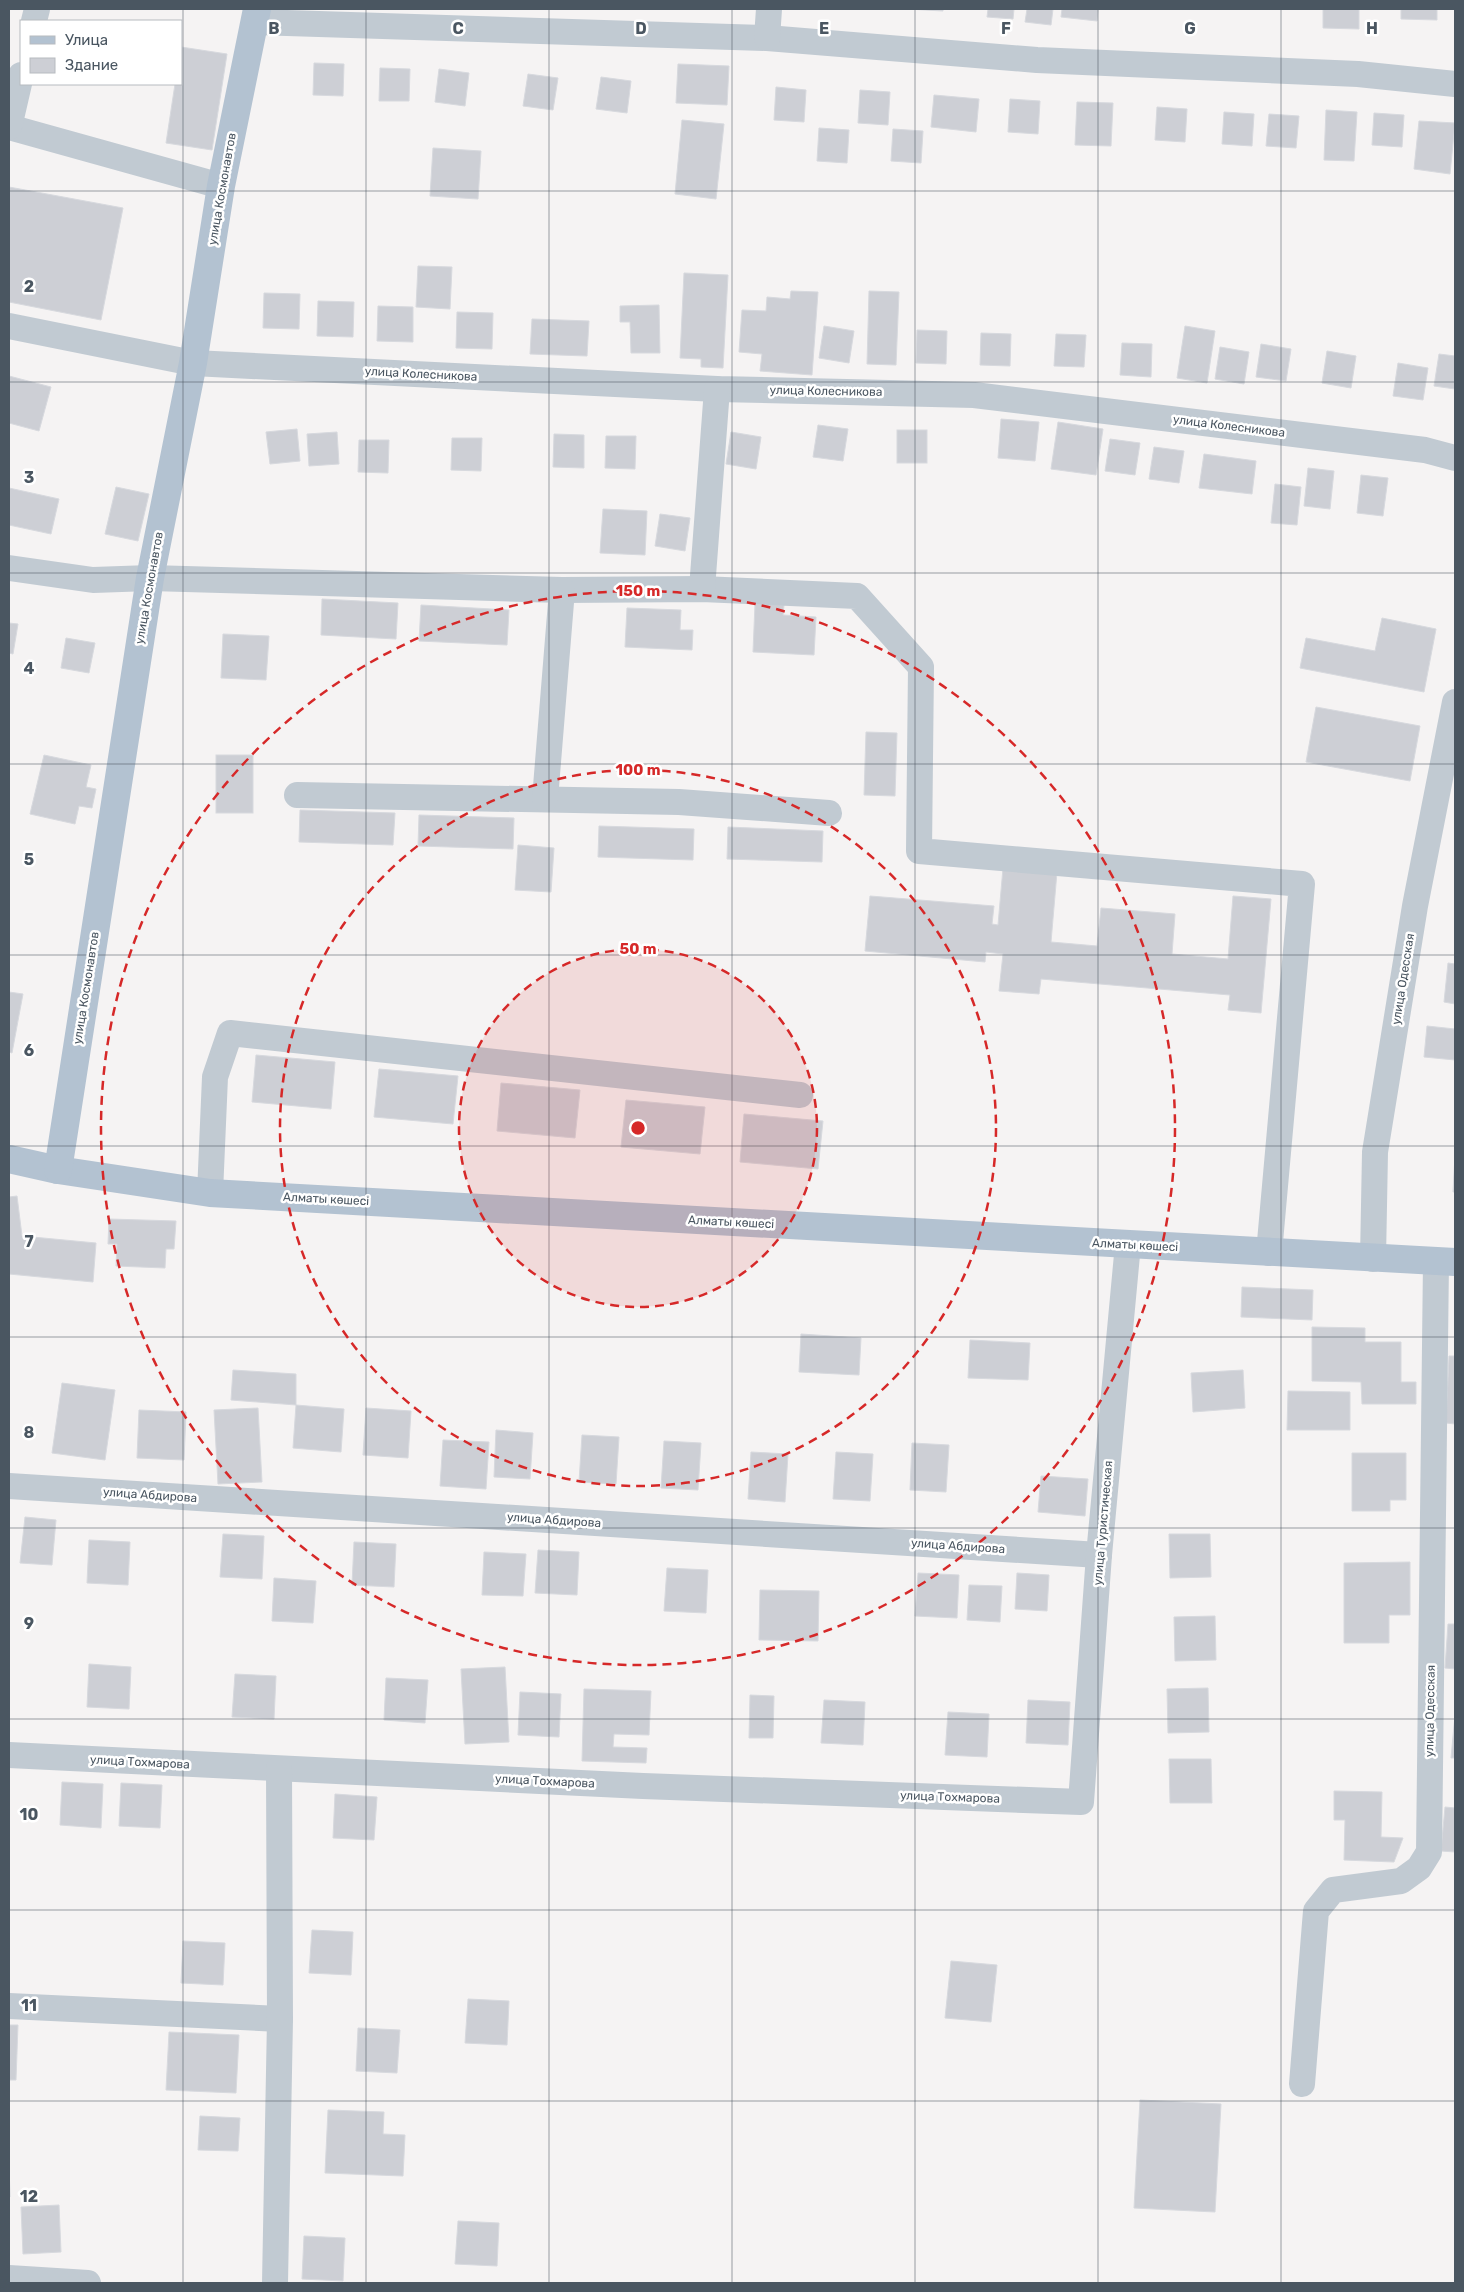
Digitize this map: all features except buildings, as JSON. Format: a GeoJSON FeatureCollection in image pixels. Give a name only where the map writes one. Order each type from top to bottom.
{"type":"FeatureCollection","features":[{"type":"Feature","properties":{"kind":"main road","name":"улица Космонавтов"},"geometry":{"type":"LineString","coordinates":[[58,1170],[150,578],[193,363],[221,186],[256,15]]}},
{"type":"Feature","properties":{"kind":"main road","name":"Алматы көшесі"},"geometry":{"type":"LineString","coordinates":[[9,1159],[58,1170],[210,1193],[1373,1259],[1446,1261]]}},
{"type":"Feature","properties":{"kind":"street"},"geometry":{"type":"LineString","coordinates":[[767,38],[769,9]]}},
{"type":"Feature","properties":{"kind":"street"},"geometry":{"type":"LineString","coordinates":[[256,15],[767,38],[1037,60],[1358,74],[1455,84]]}},
{"type":"Feature","properties":{"kind":"street"},"geometry":{"type":"LineString","coordinates":[[20,79],[9,127],[221,186]]}},
{"type":"Feature","properties":{"kind":"street","name":"улица Колесникова"},"geometry":{"type":"LineString","coordinates":[[9,326],[193,363],[716,389],[974,395],[1425,450],[1455,458]]}},
{"type":"Feature","properties":{"kind":"street"},"geometry":{"type":"LineString","coordinates":[[702,589],[716,389]]}},
{"type":"Feature","properties":{"kind":"street"},"geometry":{"type":"LineString","coordinates":[[9,568],[94,580],[150,578],[562,590],[702,589],[857,596],[921,667],[919,851],[1302,884],[1269,1253]]}},
{"type":"Feature","properties":{"kind":"street"},"geometry":{"type":"LineString","coordinates":[[545,799],[562,590]]}},
{"type":"Feature","properties":{"kind":"street","name":"улица Одесская"},"geometry":{"type":"LineString","coordinates":[[1373,1259],[1375,1152],[1415,906],[1455,702]]}},
{"type":"Feature","properties":{"kind":"street"},"geometry":{"type":"LineString","coordinates":[[297,795],[679,802],[829,813]]}},
{"type":"Feature","properties":{"kind":"street"},"geometry":{"type":"LineString","coordinates":[[210,1193],[215,1077],[230,1033],[800,1095]]}},
{"type":"Feature","properties":{"kind":"street","name":"улица Туристическая"},"geometry":{"type":"LineString","coordinates":[[1082,1802],[1099,1555],[1128,1244]]}},
{"type":"Feature","properties":{"kind":"street","name":"улица Одесская"},"geometry":{"type":"LineString","coordinates":[[1302,2084],[1316,1911],[1333,1890],[1400,1881],[1419,1868],[1429,1852],[1446,1261]]}},
{"type":"Feature","properties":{"kind":"street","name":"улица Абдирова"},"geometry":{"type":"LineString","coordinates":[[9,1486],[1099,1555]]}},
{"type":"Feature","properties":{"kind":"street","name":"улица Тохмарова"},"geometry":{"type":"LineString","coordinates":[[9,1755],[642,1786],[1082,1802]]}},
{"type":"Feature","properties":{"kind":"street"},"geometry":{"type":"LineString","coordinates":[[275,2283],[280,2019],[279,1769]]}},
{"type":"Feature","properties":{"kind":"street"},"geometry":{"type":"LineString","coordinates":[[9,2006],[280,2019]]}},
{"type":"Feature","properties":{"kind":"street"},"geometry":{"type":"LineString","coordinates":[[9,2278],[88,2283]]}}]}
